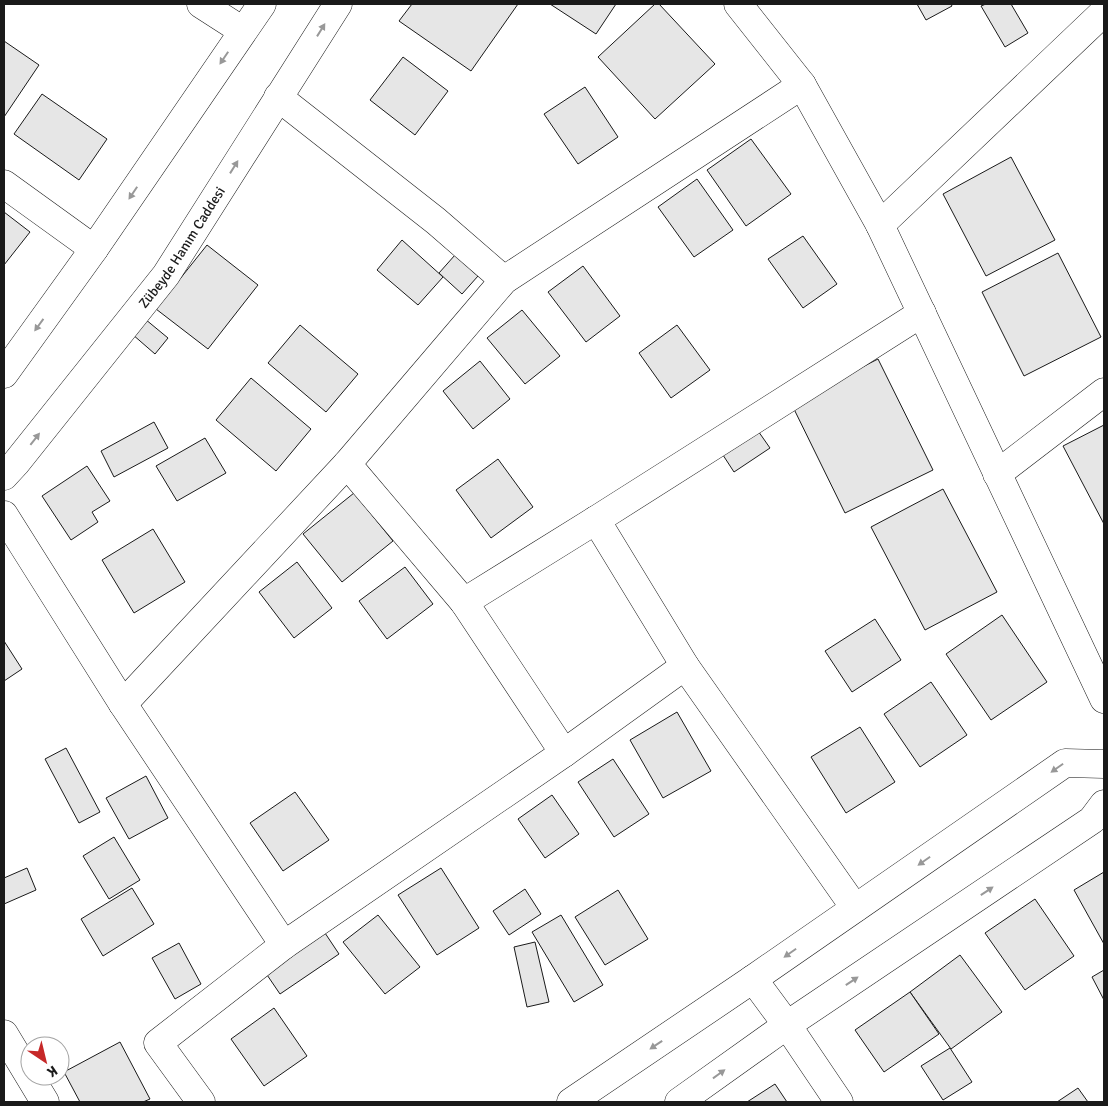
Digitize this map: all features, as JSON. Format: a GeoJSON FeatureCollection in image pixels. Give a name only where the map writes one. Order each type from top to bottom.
{"type":"FeatureCollection","features":[{"type":"Feature","properties":{"kind":"street"},"geometry":{"type":"LineString","coordinates":[[201,4],[243,31]]}},
{"type":"Feature","properties":{"kind":"street"},"geometry":{"type":"LineString","coordinates":[[4,374],[94,249],[262,4]]}},
{"type":"Feature","properties":{"kind":"street","name":"Zübeyde Hanım Caddesi"},"geometry":{"type":"LineString","coordinates":[[4,476],[166,275],[338,4]]}},
{"type":"Feature","properties":{"kind":"street"},"geometry":{"type":"LineString","coordinates":[[738,4],[802,85],[880,225],[1104,699]]}},
{"type":"Feature","properties":{"kind":"street"},"geometry":{"type":"LineString","coordinates":[[880,225],[1104,12]]}},
{"type":"Feature","properties":{"kind":"street"},"geometry":{"type":"LineString","coordinates":[[123,704],[347,464],[504,280],[802,85]]}},
{"type":"Feature","properties":{"kind":"street"},"geometry":{"type":"LineString","coordinates":[[278,98],[436,221],[504,280]]}},
{"type":"Feature","properties":{"kind":"street"},"geometry":{"type":"LineString","coordinates":[[4,184],[94,249]]}},
{"type":"Feature","properties":{"kind":"street"},"geometry":{"type":"LineString","coordinates":[[464,602],[922,313]]}},
{"type":"Feature","properties":{"kind":"street"},"geometry":{"type":"LineString","coordinates":[[997,474],[1104,392]]}},
{"type":"Feature","properties":{"kind":"street"},"geometry":{"type":"LineString","coordinates":[[347,464],[464,602],[564,753]]}},
{"type":"Feature","properties":{"kind":"street"},"geometry":{"type":"LineString","coordinates":[[4,515],[123,704],[284,945]]}},
{"type":"Feature","properties":{"kind":"street"},"geometry":{"type":"LineString","coordinates":[[596,520],[685,666],[855,908]]}},
{"type":"Feature","properties":{"kind":"street"},"geometry":{"type":"LineString","coordinates":[[189,1098],[158,1043],[284,945],[564,753],[685,666]]}},
{"type":"Feature","properties":{"kind":"street"},"geometry":{"type":"LineString","coordinates":[[571,1102],[753,979],[1065,763],[1104,764]]}},
{"type":"Feature","properties":{"kind":"street"},"geometry":{"type":"LineString","coordinates":[[679,1102],[787,1025],[1092,820],[1104,804]]}},
{"type":"Feature","properties":{"kind":"street"},"geometry":{"type":"LineString","coordinates":[[753,979],[787,1025],[839,1102]]}},
{"type":"Feature","properties":{"kind":"street"},"geometry":{"type":"LineString","coordinates":[[4,1034],[45,1102]]}},
{"type":"Feature","properties":{"kind":"building"},"geometry":{"type":"Polygon","coordinates":[[[412,4],[518,4],[471,71],[399,21],[412,4]]]}},
{"type":"Feature","properties":{"kind":"building"},"geometry":{"type":"Polygon","coordinates":[[[550,4],[616,4],[596,34],[550,4]]]}},
{"type":"Feature","properties":{"kind":"building"},"geometry":{"type":"Polygon","coordinates":[[[655,4],[659,4],[715,64],[655,119],[598,57],[655,4]]]}},
{"type":"Feature","properties":{"kind":"building"},"geometry":{"type":"Polygon","coordinates":[[[917,4],[951,4],[952,6],[926,20],[917,4]]]}},
{"type":"Feature","properties":{"kind":"building"},"geometry":{"type":"Polygon","coordinates":[[[986,4],[1011,4],[1028,33],[1005,47],[981,6],[986,4]]]}},
{"type":"Feature","properties":{"kind":"building"},"geometry":{"type":"Polygon","coordinates":[[[4,41],[39,65],[4,117],[4,41]]]}},
{"type":"Feature","properties":{"kind":"building"},"geometry":{"type":"Polygon","coordinates":[[[403,57],[448,91],[415,135],[370,100],[403,57]]]}},
{"type":"Feature","properties":{"kind":"building"},"geometry":{"type":"Polygon","coordinates":[[[585,87],[618,137],[578,164],[544,114],[585,87]]]}},
{"type":"Feature","properties":{"kind":"building"},"geometry":{"type":"Polygon","coordinates":[[[42,94],[107,139],[79,180],[14,134],[42,94]]]}},
{"type":"Feature","properties":{"kind":"building"},"geometry":{"type":"Polygon","coordinates":[[[751,139],[791,194],[746,226],[707,170],[751,139]]]}},
{"type":"Feature","properties":{"kind":"building"},"geometry":{"type":"Polygon","coordinates":[[[1011,157],[1055,240],[986,276],[943,194],[1011,157]]]}},
{"type":"Feature","properties":{"kind":"building"},"geometry":{"type":"Polygon","coordinates":[[[697,179],[733,230],[694,257],[658,207],[697,179]]]}},
{"type":"Feature","properties":{"kind":"building"},"geometry":{"type":"Polygon","coordinates":[[[4,212],[30,232],[4,265],[4,212]]]}},
{"type":"Feature","properties":{"kind":"building"},"geometry":{"type":"Polygon","coordinates":[[[803,236],[837,284],[803,308],[768,259],[803,236]]]}},
{"type":"Feature","properties":{"kind":"building"},"geometry":{"type":"Polygon","coordinates":[[[402,240],[443,277],[418,305],[377,270],[402,240]]]}},
{"type":"Feature","properties":{"kind":"building"},"geometry":{"type":"Polygon","coordinates":[[[207,245],[258,285],[208,349],[156,309],[207,245]]]}},
{"type":"Feature","properties":{"kind":"building"},"geometry":{"type":"Polygon","coordinates":[[[1058,253],[1101,337],[1024,376],[982,292],[1058,253]]]}},
{"type":"Feature","properties":{"kind":"building"},"geometry":{"type":"Polygon","coordinates":[[[455,255],[478,276],[462,294],[439,273],[455,255]]]}},
{"type":"Feature","properties":{"kind":"building"},"geometry":{"type":"Polygon","coordinates":[[[583,266],[620,316],[586,342],[548,292],[583,266]]]}},
{"type":"Feature","properties":{"kind":"building"},"geometry":{"type":"Polygon","coordinates":[[[522,310],[560,356],[525,384],[487,338],[522,310]]]}},
{"type":"Feature","properties":{"kind":"building"},"geometry":{"type":"Polygon","coordinates":[[[145,319],[168,338],[155,354],[132,334],[145,319]]]}},
{"type":"Feature","properties":{"kind":"building"},"geometry":{"type":"Polygon","coordinates":[[[300,325],[358,374],[326,412],[268,363],[300,325]]]}},
{"type":"Feature","properties":{"kind":"building"},"geometry":{"type":"Polygon","coordinates":[[[677,325],[710,370],[671,398],[639,353],[677,325]]]}},
{"type":"Feature","properties":{"kind":"building"},"geometry":{"type":"Polygon","coordinates":[[[878,359],[933,470],[845,513],[791,403],[878,359]]]}},
{"type":"Feature","properties":{"kind":"building"},"geometry":{"type":"Polygon","coordinates":[[[480,361],[510,399],[473,429],[443,391],[480,361]]]}},
{"type":"Feature","properties":{"kind":"building"},"geometry":{"type":"Polygon","coordinates":[[[251,378],[311,429],[276,471],[216,420],[251,378]]]}},
{"type":"Feature","properties":{"kind":"building"},"geometry":{"type":"Polygon","coordinates":[[[154,422],[168,448],[114,477],[101,451],[154,422]]]}},
{"type":"Feature","properties":{"kind":"building"},"geometry":{"type":"Polygon","coordinates":[[[1104,425],[1104,524],[1063,446],[1104,425]]]}},
{"type":"Feature","properties":{"kind":"building"},"geometry":{"type":"Polygon","coordinates":[[[756,428],[770,448],[734,472],[721,452],[756,428]]]}},
{"type":"Feature","properties":{"kind":"building"},"geometry":{"type":"Polygon","coordinates":[[[205,438],[226,473],[177,501],[156,466],[205,438]]]}},
{"type":"Feature","properties":{"kind":"building"},"geometry":{"type":"Polygon","coordinates":[[[498,459],[533,507],[491,538],[456,490],[498,459]]]}},
{"type":"Feature","properties":{"kind":"building"},"geometry":{"type":"Polygon","coordinates":[[[87,466],[110,501],[92,512],[98,522],[71,540],[42,496],[87,466]]]}},
{"type":"Feature","properties":{"kind":"building"},"geometry":{"type":"Polygon","coordinates":[[[943,489],[997,592],[925,630],[871,527],[943,489]]]}},
{"type":"Feature","properties":{"kind":"building"},"geometry":{"type":"Polygon","coordinates":[[[354,493],[393,541],[342,582],[303,534],[354,493]]]}},
{"type":"Feature","properties":{"kind":"building"},"geometry":{"type":"Polygon","coordinates":[[[153,529],[185,582],[134,613],[102,560],[153,529]]]}},
{"type":"Feature","properties":{"kind":"building"},"geometry":{"type":"Polygon","coordinates":[[[297,562],[332,608],[294,638],[259,592],[297,562]]]}},
{"type":"Feature","properties":{"kind":"building"},"geometry":{"type":"Polygon","coordinates":[[[405,567],[433,604],[387,639],[359,601],[405,567]]]}},
{"type":"Feature","properties":{"kind":"building"},"geometry":{"type":"Polygon","coordinates":[[[1002,615],[1047,682],[991,720],[946,654],[1002,615]]]}},
{"type":"Feature","properties":{"kind":"building"},"geometry":{"type":"Polygon","coordinates":[[[875,619],[901,660],[852,692],[825,651],[875,619]]]}},
{"type":"Feature","properties":{"kind":"building"},"geometry":{"type":"Polygon","coordinates":[[[4,641],[22,669],[4,681],[4,641]]]}},
{"type":"Feature","properties":{"kind":"building"},"geometry":{"type":"Polygon","coordinates":[[[931,682],[967,735],[920,767],[884,714],[931,682]]]}},
{"type":"Feature","properties":{"kind":"building"},"geometry":{"type":"Polygon","coordinates":[[[677,712],[711,771],[663,798],[630,740],[677,712]]]}},
{"type":"Feature","properties":{"kind":"building"},"geometry":{"type":"Polygon","coordinates":[[[860,727],[895,782],[846,813],[811,757],[860,727]]]}},
{"type":"Feature","properties":{"kind":"building"},"geometry":{"type":"Polygon","coordinates":[[[66,748],[100,812],[79,823],[45,759],[66,748]]]}},
{"type":"Feature","properties":{"kind":"building"},"geometry":{"type":"Polygon","coordinates":[[[613,759],[649,814],[614,837],[578,782],[613,759]]]}},
{"type":"Feature","properties":{"kind":"building"},"geometry":{"type":"Polygon","coordinates":[[[146,776],[168,818],[129,839],[106,798],[146,776]]]}},
{"type":"Feature","properties":{"kind":"building"},"geometry":{"type":"Polygon","coordinates":[[[295,792],[329,840],[283,871],[250,823],[295,792]]]}},
{"type":"Feature","properties":{"kind":"building"},"geometry":{"type":"Polygon","coordinates":[[[552,795],[579,834],[545,858],[518,819],[552,795]]]}},
{"type":"Feature","properties":{"kind":"building"},"geometry":{"type":"Polygon","coordinates":[[[114,837],[140,880],[109,899],[83,856],[114,837]]]}},
{"type":"Feature","properties":{"kind":"building"},"geometry":{"type":"Polygon","coordinates":[[[27,868],[36,890],[4,904],[4,878],[27,868]]]}},
{"type":"Feature","properties":{"kind":"building"},"geometry":{"type":"Polygon","coordinates":[[[441,868],[479,928],[437,955],[398,895],[441,868]]]}},
{"type":"Feature","properties":{"kind":"building"},"geometry":{"type":"Polygon","coordinates":[[[1104,872],[1104,944],[1074,890],[1104,872]]]}},
{"type":"Feature","properties":{"kind":"building"},"geometry":{"type":"Polygon","coordinates":[[[132,888],[154,924],[103,956],[81,919],[132,888]]]}},
{"type":"Feature","properties":{"kind":"building"},"geometry":{"type":"Polygon","coordinates":[[[525,889],[541,914],[509,935],[493,911],[525,889]]]}},
{"type":"Feature","properties":{"kind":"building"},"geometry":{"type":"Polygon","coordinates":[[[618,890],[648,939],[605,965],[575,917],[618,890]]]}},
{"type":"Feature","properties":{"kind":"building"},"geometry":{"type":"Polygon","coordinates":[[[1035,899],[1074,956],[1025,990],[985,933],[1035,899]]]}},
{"type":"Feature","properties":{"kind":"building"},"geometry":{"type":"Polygon","coordinates":[[[378,915],[420,967],[385,994],[343,942],[378,915]]]}},
{"type":"Feature","properties":{"kind":"building"},"geometry":{"type":"Polygon","coordinates":[[[561,915],[603,985],[574,1002],[532,932],[561,915]]]}},
{"type":"Feature","properties":{"kind":"building"},"geometry":{"type":"Polygon","coordinates":[[[323,930],[339,954],[280,994],[263,969],[323,930]]]}},
{"type":"Feature","properties":{"kind":"building"},"geometry":{"type":"Polygon","coordinates":[[[535,942],[549,1002],[527,1007],[514,947],[535,942]]]}},
{"type":"Feature","properties":{"kind":"building"},"geometry":{"type":"Polygon","coordinates":[[[179,943],[201,984],[175,999],[152,958],[179,943]]]}},
{"type":"Feature","properties":{"kind":"building"},"geometry":{"type":"Polygon","coordinates":[[[960,955],[1002,1012],[951,1049],[910,992],[960,955]]]}},
{"type":"Feature","properties":{"kind":"building"},"geometry":{"type":"Polygon","coordinates":[[[1104,970],[1104,1000],[1092,977],[1104,970]]]}},
{"type":"Feature","properties":{"kind":"building"},"geometry":{"type":"Polygon","coordinates":[[[910,992],[939,1034],[884,1072],[855,1030],[910,992]]]}},
{"type":"Feature","properties":{"kind":"building"},"geometry":{"type":"Polygon","coordinates":[[[274,1008],[307,1056],[264,1086],[231,1039],[274,1008]]]}},
{"type":"Feature","properties":{"kind":"building"},"geometry":{"type":"Polygon","coordinates":[[[120,1042],[150,1099],[143,1102],[80,1102],[70,1083],[70,1069],[120,1042]]]}},
{"type":"Feature","properties":{"kind":"building"},"geometry":{"type":"Polygon","coordinates":[[[950,1048],[972,1082],[943,1100],[921,1066],[950,1048]]]}},
{"type":"Feature","properties":{"kind":"building"},"geometry":{"type":"Polygon","coordinates":[[[775,1084],[787,1102],[747,1102],[775,1084]]]}},
{"type":"Feature","properties":{"kind":"building"},"geometry":{"type":"Polygon","coordinates":[[[1078,1088],[1088,1102],[1057,1102],[1078,1088]]]}}]}
